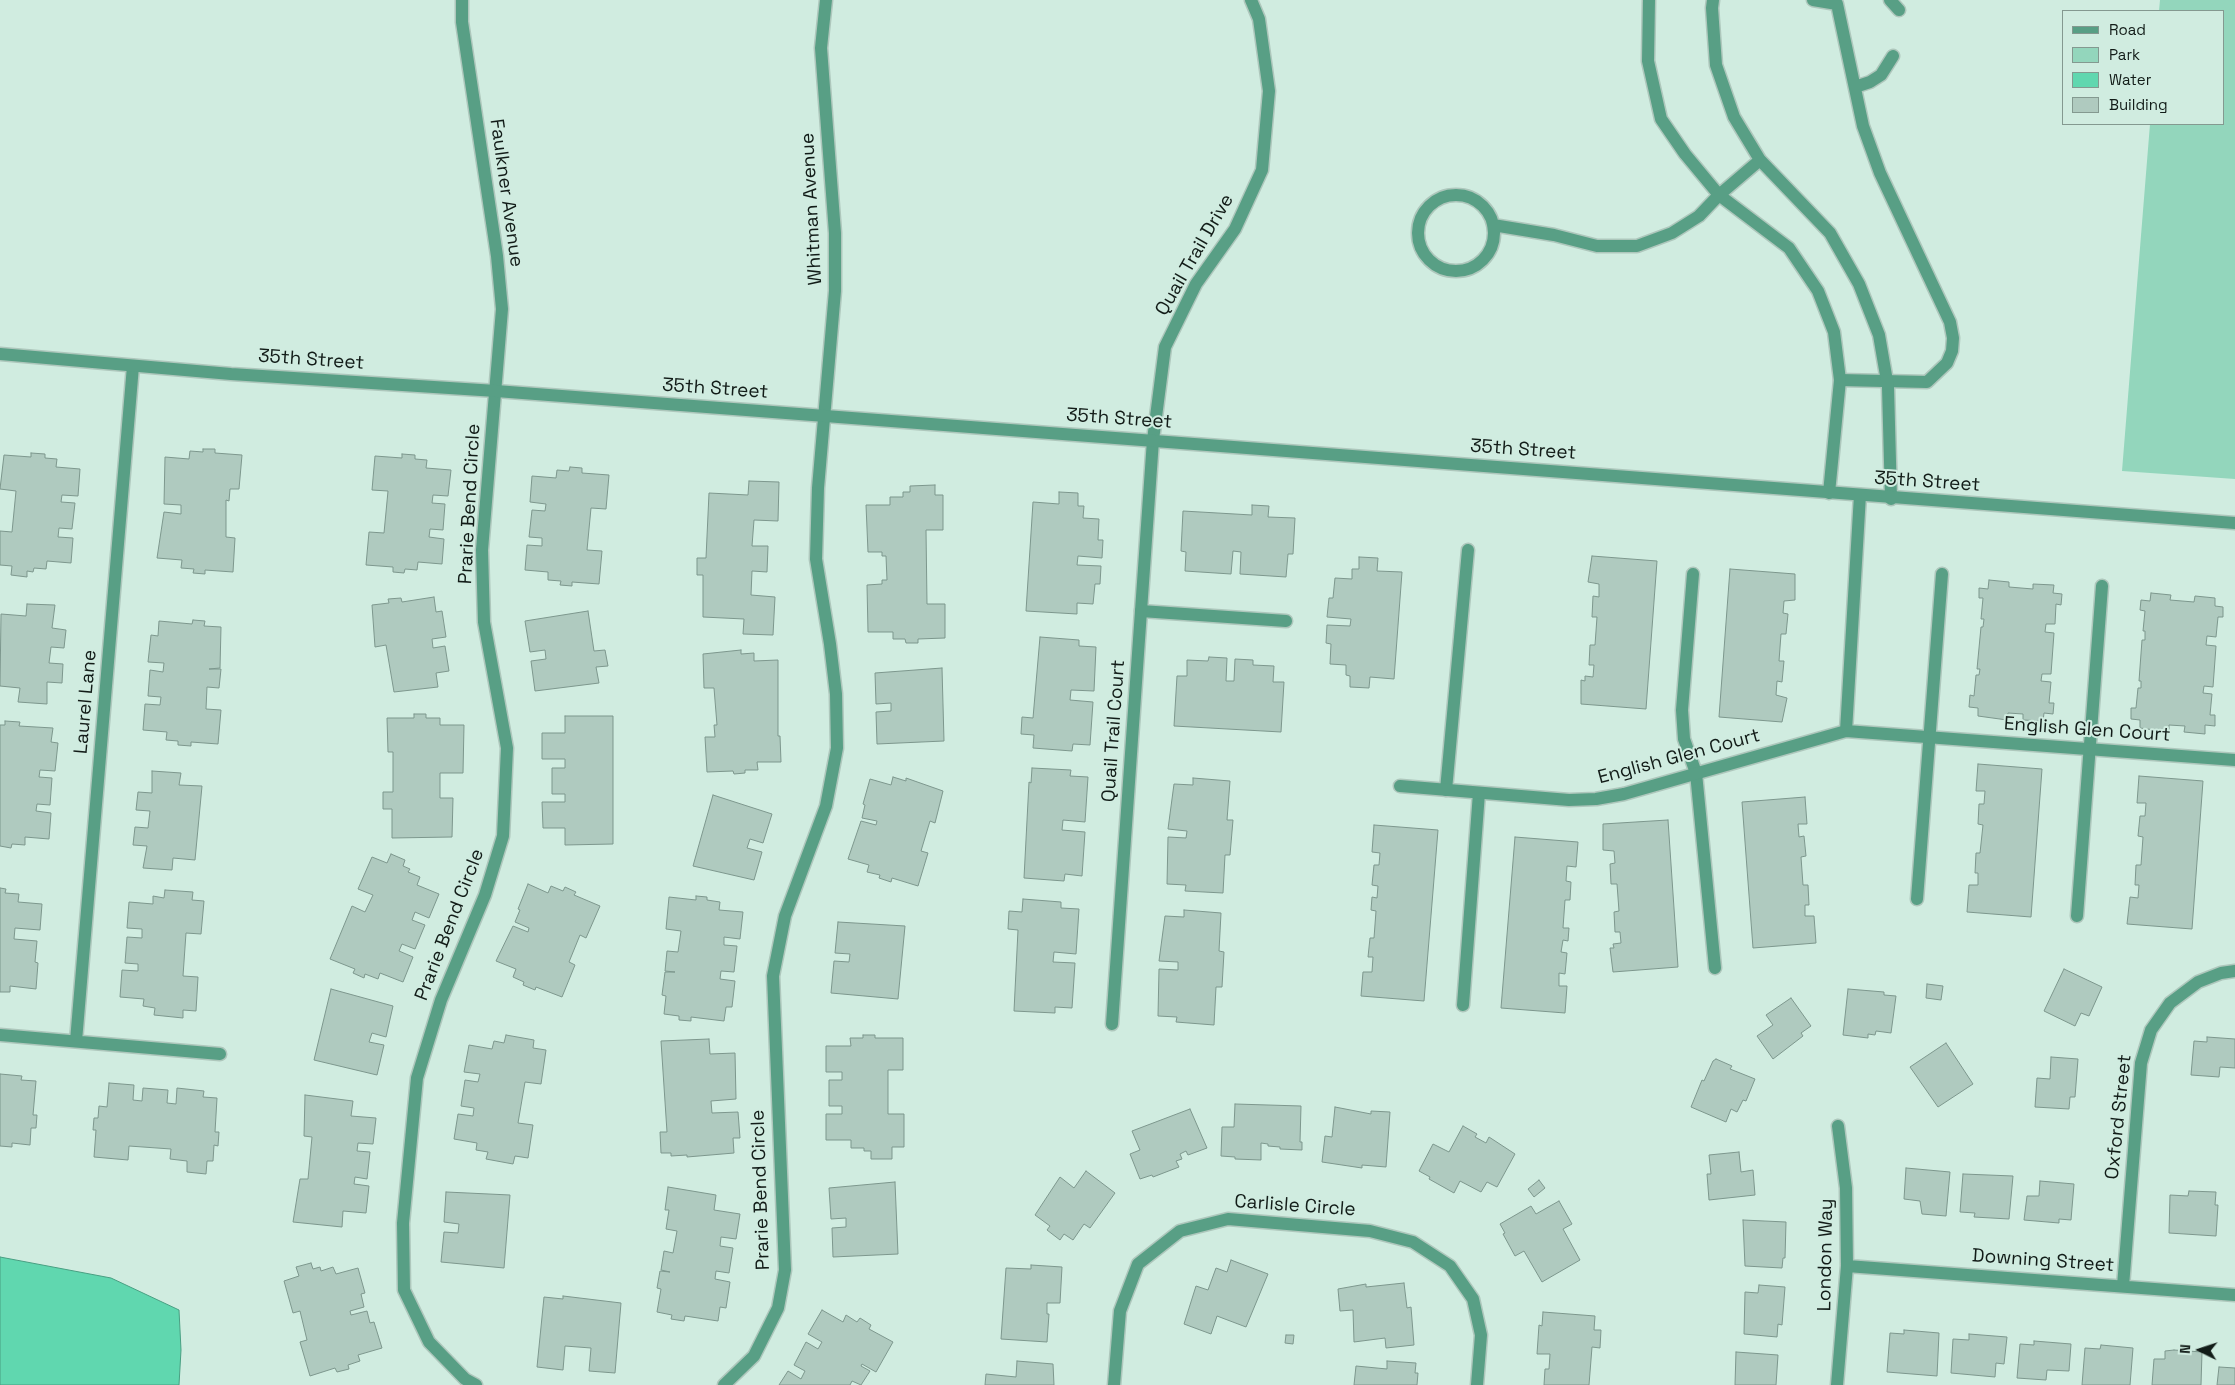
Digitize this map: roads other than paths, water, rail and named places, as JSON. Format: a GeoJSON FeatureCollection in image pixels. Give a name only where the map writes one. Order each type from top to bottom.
{"type":"FeatureCollection","features":[{"type":"Feature","properties":{"kind":"street","name":"Faulkner Avenue"},"geometry":{"type":"LineString","coordinates":[[462,0],[462,22],[497,256],[502,309],[496,391]]}},
{"type":"Feature","properties":{"kind":"street","name":"Whitman Avenue"},"geometry":{"type":"LineString","coordinates":[[824,416],[835,291],[835,233],[821,48],[826,0]]}},
{"type":"Feature","properties":{"kind":"street","name":"Quail Trail Drive"},"geometry":{"type":"LineString","coordinates":[[1153,440],[1165,347],[1196,284],[1235,229],[1262,170],[1269,91],[1259,19],[1251,0]]}},
{"type":"Feature","properties":{"kind":"street"},"geometry":{"type":"LineString","coordinates":[[1649,0],[1648,62],[1661,119],[1685,154],[1718,195],[1789,248],[1818,291],[1834,332],[1840,380],[1829,493]]}},
{"type":"Feature","properties":{"kind":"street"},"geometry":{"type":"LineString","coordinates":[[1713,0],[1716,65],[1734,116],[1760,160],[1830,233],[1859,284],[1876,327],[1887,380],[1891,498]]}},
{"type":"Feature","properties":{"kind":"street"},"geometry":{"type":"LineString","coordinates":[[1813,0],[1830,1],[1837,4],[1863,126],[1880,173],[1950,322],[1953,338],[1952,351],[1947,363],[1927,382],[1840,380]]}},
{"type":"Feature","properties":{"kind":"street"},"geometry":{"type":"LineString","coordinates":[[1890,0],[1899,10]]}},
{"type":"Feature","properties":{"kind":"street"},"geometry":{"type":"LineString","coordinates":[[1855,88],[1881,75],[1894,56]]}},
{"type":"Feature","properties":{"kind":"street"},"geometry":{"type":"LineString","coordinates":[[1493,225],[1597,246],[1637,246],[1672,233],[1699,216],[1718,195],[1760,160]]}},
{"type":"Feature","properties":{"kind":"street"},"geometry":{"type":"LineString","coordinates":[[1456,195],[1468,197],[1480,204],[1488,213],[1493,225],[1494,237],[1484,259],[1474,267],[1462,271],[1450,271],[1438,267],[1428,260],[1421,249],[1418,237],[1419,224],[1428,208],[1444,197],[1456,195]]}},
{"type":"Feature","properties":{"kind":"street","name":"35th Street"},"geometry":{"type":"LineString","coordinates":[[0,354],[133,366],[1153,440],[1860,496],[2235,523]]}},
{"type":"Feature","properties":{"kind":"street","name":"Laurel Lane"},"geometry":{"type":"LineString","coordinates":[[76,1041],[133,366]]}},
{"type":"Feature","properties":{"kind":"street","name":"Prarie Bend Circle"},"geometry":{"type":"LineString","coordinates":[[476,1385],[465,1379],[429,1342],[404,1290],[404,1223],[417,1078],[441,1000],[485,895],[503,836],[507,748],[484,622],[482,550],[496,391]]}},
{"type":"Feature","properties":{"kind":"street","name":"Prarie Bend Circle"},"geometry":{"type":"LineString","coordinates":[[724,1385],[754,1356],[778,1308],[785,1270],[773,976],[785,916],[826,806],[837,748],[836,694],[816,559],[818,488],[824,416]]}},
{"type":"Feature","properties":{"kind":"street","name":"Quail Trail Court"},"geometry":{"type":"LineString","coordinates":[[1112,1024],[1153,440]]}},
{"type":"Feature","properties":{"kind":"street"},"geometry":{"type":"LineString","coordinates":[[1846,731],[1860,496]]}},
{"type":"Feature","properties":{"kind":"street"},"geometry":{"type":"LineString","coordinates":[[1446,790],[1468,550]]}},
{"type":"Feature","properties":{"kind":"street"},"geometry":{"type":"LineString","coordinates":[[1693,574],[1682,710],[1684,739],[1696,773],[1715,968]]}},
{"type":"Feature","properties":{"kind":"street"},"geometry":{"type":"LineString","coordinates":[[1917,899],[1942,574]]}},
{"type":"Feature","properties":{"kind":"street"},"geometry":{"type":"LineString","coordinates":[[2077,916],[2102,586]]}},
{"type":"Feature","properties":{"kind":"street"},"geometry":{"type":"LineString","coordinates":[[1141,611],[1286,621]]}},
{"type":"Feature","properties":{"kind":"street","name":"English Glen Court"},"geometry":{"type":"LineString","coordinates":[[1400,786],[1569,800],[1596,800],[1846,731],[2235,760]]}},
{"type":"Feature","properties":{"kind":"street"},"geometry":{"type":"LineString","coordinates":[[1463,1005],[1479,792]]}},
{"type":"Feature","properties":{"kind":"street","name":"Oxford Street"},"geometry":{"type":"LineString","coordinates":[[2123,1286],[2141,1063],[2151,1030],[2170,1003],[2198,982],[2221,973],[2235,971]]}},
{"type":"Feature","properties":{"kind":"street"},"geometry":{"type":"LineString","coordinates":[[0,1035],[220,1054]]}},
{"type":"Feature","properties":{"kind":"street","name":"London Way"},"geometry":{"type":"LineString","coordinates":[[1837,1385],[1847,1266],[1846,1188],[1838,1126]]}},
{"type":"Feature","properties":{"kind":"street","name":"Carlisle Circle"},"geometry":{"type":"LineString","coordinates":[[1114,1385],[1120,1311],[1138,1264],[1180,1231],[1228,1219],[1370,1230],[1413,1242],[1450,1266],[1473,1299],[1481,1335],[1477,1385]]}},
{"type":"Feature","properties":{"kind":"street","name":"Downing Street"},"geometry":{"type":"LineString","coordinates":[[1847,1266],[2235,1295]]}},
{"type":"Feature","properties":{"kind":"water"},"geometry":{"type":"Polygon","coordinates":[[[0,1257],[111,1278],[179,1310],[181,1350],[179,1385],[0,1385],[0,1257]]]}}]}
